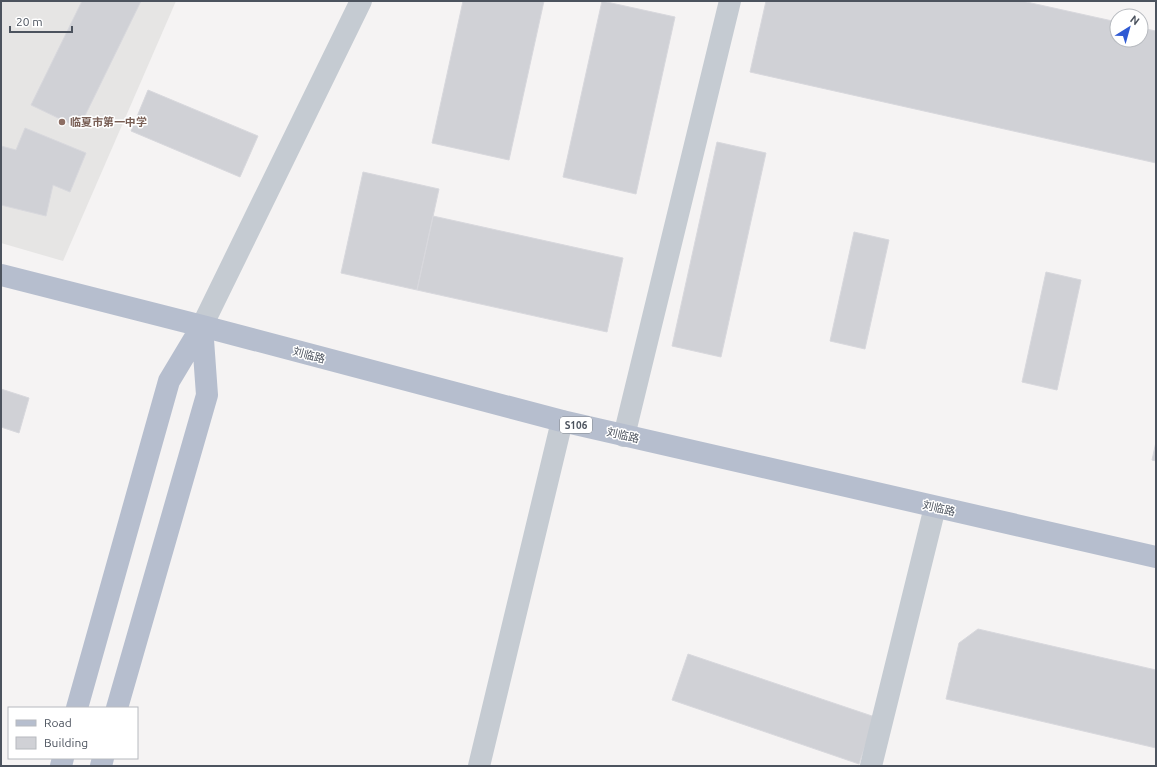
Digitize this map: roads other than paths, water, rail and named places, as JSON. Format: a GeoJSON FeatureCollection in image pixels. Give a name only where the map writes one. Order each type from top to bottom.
{"type":"FeatureCollection","features":[{"type":"Feature","properties":{"kind":"main road","name":"刘临路"},"geometry":{"type":"LineString","coordinates":[[1,275],[202,326],[562,421],[1156,557]]}},
{"type":"Feature","properties":{"kind":"main road"},"geometry":{"type":"LineString","coordinates":[[77,707],[169,381],[202,326]]}},
{"type":"Feature","properties":{"kind":"main road"},"geometry":{"type":"LineString","coordinates":[[117,707],[207,395],[202,326]]}},
{"type":"Feature","properties":{"kind":"street"},"geometry":{"type":"LineString","coordinates":[[202,326],[361,1]]}},
{"type":"Feature","properties":{"kind":"street"},"geometry":{"type":"LineString","coordinates":[[624,436],[730,1]]}},
{"type":"Feature","properties":{"kind":"street"},"geometry":{"type":"LineString","coordinates":[[479,766],[562,421]]}},
{"type":"Feature","properties":{"kind":"street"},"geometry":{"type":"LineString","coordinates":[[871,766],[935,507]]}},
{"type":"Feature","properties":{"kind":"place","name":"临夏市第一中学"},"geometry":{"type":"Point","coordinates":[62,122]}}]}
